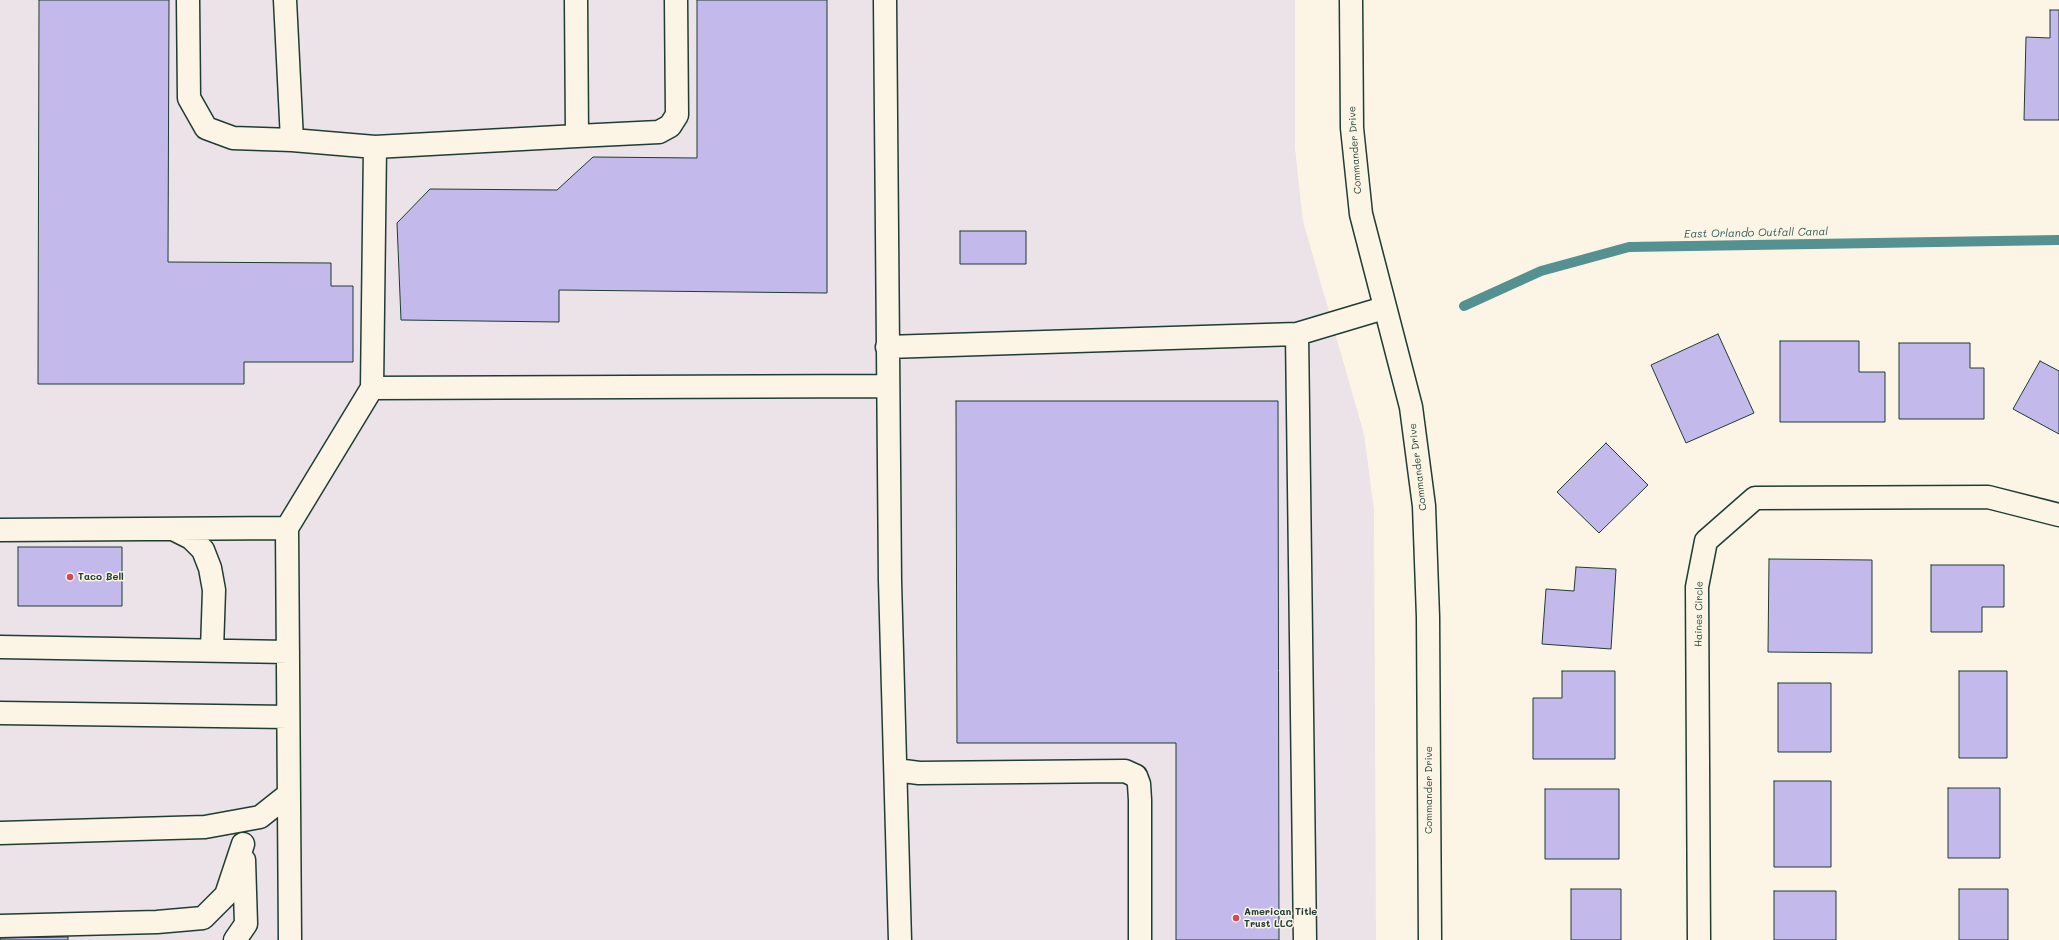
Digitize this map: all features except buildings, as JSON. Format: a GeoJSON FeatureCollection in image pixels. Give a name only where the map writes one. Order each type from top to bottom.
{"type":"FeatureCollection","features":[{"type":"Feature","properties":{"kind":"street"},"geometry":{"type":"LineString","coordinates":[[188,0],[189,98],[206,128],[233,138],[292,140],[375,147],[659,132],[670,126],[677,115],[676,0]]}},
{"type":"Feature","properties":{"kind":"street"},"geometry":{"type":"LineString","coordinates":[[286,0],[292,140]]}},
{"type":"Feature","properties":{"kind":"street"},"geometry":{"type":"LineString","coordinates":[[576,0],[577,136]]}},
{"type":"Feature","properties":{"kind":"street"},"geometry":{"type":"LineString","coordinates":[[885,0],[890,581],[900,940]]}},
{"type":"Feature","properties":{"kind":"street","name":"Commander Drive"},"geometry":{"type":"LineString","coordinates":[[1351,0],[1352,128],[1361,214],[1384,308],[1411,407],[1424,506],[1428,617],[1430,940]]}},
{"type":"Feature","properties":{"kind":"street"},"geometry":{"type":"LineString","coordinates":[[290,940],[287,528],[372,388],[375,147]]}},
{"type":"Feature","properties":{"kind":"street"},"geometry":{"type":"LineString","coordinates":[[887,347],[1296,334],[1384,308]]}},
{"type":"Feature","properties":{"kind":"street"},"geometry":{"type":"LineString","coordinates":[[1296,334],[1304,940]]}},
{"type":"Feature","properties":{"kind":"street"},"geometry":{"type":"LineString","coordinates":[[372,388],[888,386]]}},
{"type":"Feature","properties":{"kind":"street","name":"Haines Circle"},"geometry":{"type":"LineString","coordinates":[[1699,940],[1697,587],[1706,541],[1755,498],[1988,497],[2059,515]]}},
{"type":"Feature","properties":{"kind":"street"},"geometry":{"type":"LineString","coordinates":[[0,530],[287,528]]}},
{"type":"Feature","properties":{"kind":"street"},"geometry":{"type":"LineString","coordinates":[[173,529],[191,538],[203,550],[210,568],[214,590],[212,650]]}},
{"type":"Feature","properties":{"kind":"street"},"geometry":{"type":"LineString","coordinates":[[0,647],[288,652]]}},
{"type":"Feature","properties":{"kind":"street"},"geometry":{"type":"LineString","coordinates":[[0,713],[288,717]]}},
{"type":"Feature","properties":{"kind":"street"},"geometry":{"type":"LineString","coordinates":[[896,770],[919,773],[1125,771],[1136,776],[1139,784],[1140,800],[1140,940]]}},
{"type":"Feature","properties":{"kind":"street"},"geometry":{"type":"LineString","coordinates":[[0,833],[205,827],[260,817],[289,794]]}},
{"type":"Feature","properties":{"kind":"street"},"geometry":{"type":"LineString","coordinates":[[235,940],[246,924],[242,821]]}},
{"type":"Feature","properties":{"kind":"street"},"geometry":{"type":"LineString","coordinates":[[0,926],[157,922],[203,918],[226,896],[243,844]]}},
{"type":"Feature","properties":{"kind":"shaded area"},"geometry":{"type":"Polygon","coordinates":[[[0,0],[1295,0],[1295,148],[1303,221],[1364,434],[1374,510],[1376,940],[0,940],[0,0]]]}},
{"type":"Feature","properties":{"kind":"waterway","name":"East Orlando Outfall Canal"},"geometry":{"type":"LineString","coordinates":[[1464,306],[1541,271],[1629,247],[2059,240]]}},
{"type":"Feature","properties":{"kind":"place","name":"Taco Bell"},"geometry":{"type":"Point","coordinates":[70,577]}},
{"type":"Feature","properties":{"kind":"place","name":"American Title Trust LLC"},"geometry":{"type":"Point","coordinates":[1236,918]}}]}
